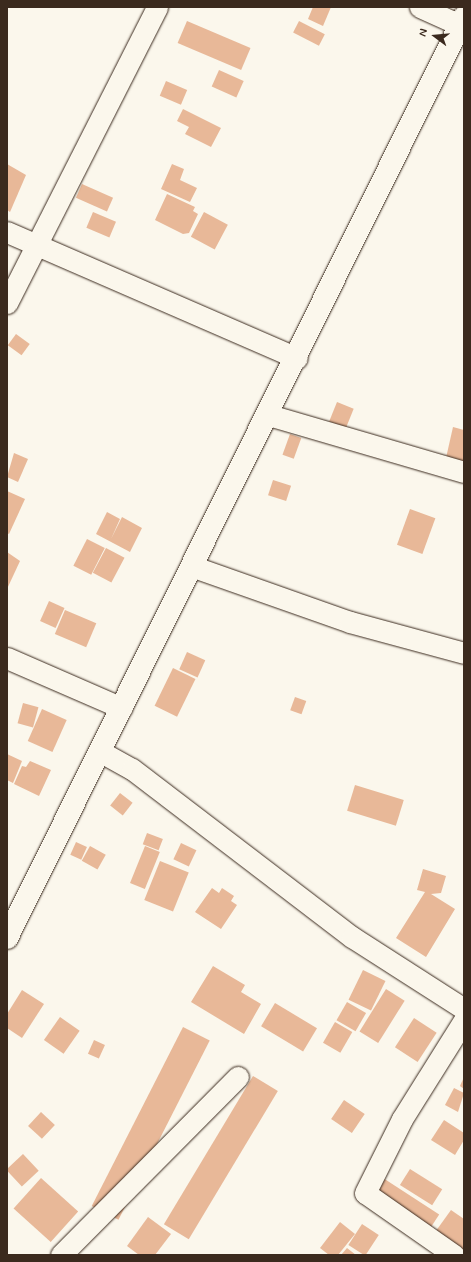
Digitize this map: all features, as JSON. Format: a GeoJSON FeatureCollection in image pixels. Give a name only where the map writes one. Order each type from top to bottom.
{"type":"FeatureCollection","features":[{"type":"Feature","properties":{"kind":"street"},"geometry":{"type":"LineString","coordinates":[[7,303],[157,7]]}},
{"type":"Feature","properties":{"kind":"street"},"geometry":{"type":"LineString","coordinates":[[7,938],[194,567],[462,21],[420,7]]}},
{"type":"Feature","properties":{"kind":"street"},"geometry":{"type":"LineString","coordinates":[[7,232],[297,358]]}},
{"type":"Feature","properties":{"kind":"street"},"geometry":{"type":"LineString","coordinates":[[269,415],[464,472]]}},
{"type":"Feature","properties":{"kind":"street"},"geometry":{"type":"LineString","coordinates":[[194,567],[350,622],[464,652]]}},
{"type":"Feature","properties":{"kind":"street"},"geometry":{"type":"LineString","coordinates":[[7,658],[122,708]]}},
{"type":"Feature","properties":{"kind":"street"},"geometry":{"type":"LineString","coordinates":[[101,752],[132,769],[352,937],[464,1009]]}},
{"type":"Feature","properties":{"kind":"street"},"geometry":{"type":"LineString","coordinates":[[454,1255],[365,1193],[402,1119],[464,1020]]}},
{"type":"Feature","properties":{"kind":"street"},"geometry":{"type":"LineString","coordinates":[[60,1255],[238,1077]]}},
{"type":"Feature","properties":{"kind":"building"},"geometry":{"type":"Polygon","coordinates":[[[313,7],[331,7],[323,26],[308,19],[313,7]]]}},
{"type":"Feature","properties":{"kind":"building"},"geometry":{"type":"Polygon","coordinates":[[[187,21],[251,48],[241,70],[178,43],[187,21]]]}},
{"type":"Feature","properties":{"kind":"building"},"geometry":{"type":"Polygon","coordinates":[[[299,21],[325,34],[319,46],[293,33],[299,21]]]}},
{"type":"Feature","properties":{"kind":"building"},"geometry":{"type":"Polygon","coordinates":[[[219,70],[244,81],[236,97],[212,86],[219,70]]]}},
{"type":"Feature","properties":{"kind":"building"},"geometry":{"type":"Polygon","coordinates":[[[166,81],[187,90],[181,105],[160,96],[166,81]]]}},
{"type":"Feature","properties":{"kind":"building"},"geometry":{"type":"Polygon","coordinates":[[[183,109],[221,128],[211,147],[185,134],[189,127],[177,121],[183,109]]]}},
{"type":"Feature","properties":{"kind":"building"},"geometry":{"type":"Polygon","coordinates":[[[7,164],[26,175],[10,212],[7,210],[7,164]]]}},
{"type":"Feature","properties":{"kind":"building"},"geometry":{"type":"Polygon","coordinates":[[[172,164],[184,169],[180,180],[197,188],[190,202],[161,189],[172,164]]]}},
{"type":"Feature","properties":{"kind":"building"},"geometry":{"type":"Polygon","coordinates":[[[82,184],[113,198],[107,212],[76,198],[82,184]]]}},
{"type":"Feature","properties":{"kind":"building"},"geometry":{"type":"Polygon","coordinates":[[[167,194],[195,207],[193,211],[198,214],[189,233],[183,234],[155,220],[167,194]]]}},
{"type":"Feature","properties":{"kind":"building"},"geometry":{"type":"Polygon","coordinates":[[[93,212],[116,222],[109,237],[86,228],[93,212]]]}},
{"type":"Feature","properties":{"kind":"building"},"geometry":{"type":"Polygon","coordinates":[[[204,212],[228,225],[215,249],[191,237],[204,212]]]}},
{"type":"Feature","properties":{"kind":"building"},"geometry":{"type":"Polygon","coordinates":[[[16,334],[30,344],[22,355],[8,345],[16,334]]]}},
{"type":"Feature","properties":{"kind":"building"},"geometry":{"type":"Polygon","coordinates":[[[337,402],[354,409],[346,428],[329,421],[337,402]]]}},
{"type":"Feature","properties":{"kind":"building"},"geometry":{"type":"Polygon","coordinates":[[[453,427],[464,430],[464,462],[446,458],[453,427]]]}},
{"type":"Feature","properties":{"kind":"building"},"geometry":{"type":"Polygon","coordinates":[[[290,434],[301,438],[294,459],[282,455],[290,434]]]}},
{"type":"Feature","properties":{"kind":"building"},"geometry":{"type":"Polygon","coordinates":[[[14,453],[28,459],[18,482],[7,477],[14,453]]]}},
{"type":"Feature","properties":{"kind":"building"},"geometry":{"type":"Polygon","coordinates":[[[273,480],[291,486],[286,501],[268,495],[273,480]]]}},
{"type":"Feature","properties":{"kind":"building"},"geometry":{"type":"Polygon","coordinates":[[[7,491],[25,499],[9,534],[7,533],[7,491]]]}},
{"type":"Feature","properties":{"kind":"building"},"geometry":{"type":"Polygon","coordinates":[[[410,509],[435,518],[422,554],[397,545],[410,509]]]}},
{"type":"Feature","properties":{"kind":"building"},"geometry":{"type":"Polygon","coordinates":[[[107,512],[120,519],[111,539],[122,517],[142,528],[130,552],[96,534],[107,512]]]}},
{"type":"Feature","properties":{"kind":"building"},"geometry":{"type":"Polygon","coordinates":[[[87,539],[105,548],[91,575],[73,566],[87,539]]]}},
{"type":"Feature","properties":{"kind":"building"},"geometry":{"type":"Polygon","coordinates":[[[106,548],[125,558],[111,583],[93,573],[106,548]]]}},
{"type":"Feature","properties":{"kind":"building"},"geometry":{"type":"Polygon","coordinates":[[[7,552],[20,561],[7,589],[7,552]]]}},
{"type":"Feature","properties":{"kind":"building"},"geometry":{"type":"Polygon","coordinates":[[[49,601],[65,608],[56,628],[40,621],[49,601]]]}},
{"type":"Feature","properties":{"kind":"building"},"geometry":{"type":"Polygon","coordinates":[[[65,610],[96,623],[86,647],[55,634],[65,610]]]}},
{"type":"Feature","properties":{"kind":"building"},"geometry":{"type":"Polygon","coordinates":[[[187,652],[205,660],[198,677],[179,669],[187,652]]]}},
{"type":"Feature","properties":{"kind":"building"},"geometry":{"type":"Polygon","coordinates":[[[173,668],[195,679],[177,717],[155,706],[173,668]]]}},
{"type":"Feature","properties":{"kind":"building"},"geometry":{"type":"Polygon","coordinates":[[[295,697],[306,701],[301,714],[290,710],[295,697]]]}},
{"type":"Feature","properties":{"kind":"building"},"geometry":{"type":"Polygon","coordinates":[[[23,703],[38,707],[33,727],[18,723],[23,703]]]}},
{"type":"Feature","properties":{"kind":"building"},"geometry":{"type":"Polygon","coordinates":[[[42,709],[67,720],[52,752],[28,741],[42,709]]]}},
{"type":"Feature","properties":{"kind":"building"},"geometry":{"type":"Polygon","coordinates":[[[7,754],[22,761],[13,783],[7,780],[7,754]]]}},
{"type":"Feature","properties":{"kind":"building"},"geometry":{"type":"Polygon","coordinates":[[[30,761],[51,770],[39,796],[14,784],[22,766],[26,767],[30,761]]]}},
{"type":"Feature","properties":{"kind":"building"},"geometry":{"type":"Polygon","coordinates":[[[355,785],[404,800],[396,826],[347,811],[355,785]]]}},
{"type":"Feature","properties":{"kind":"building"},"geometry":{"type":"Polygon","coordinates":[[[120,793],[133,803],[123,815],[110,806],[120,793]]]}},
{"type":"Feature","properties":{"kind":"building"},"geometry":{"type":"Polygon","coordinates":[[[147,833],[163,839],[159,850],[143,844],[147,833]]]}},
{"type":"Feature","properties":{"kind":"building"},"geometry":{"type":"Polygon","coordinates":[[[76,842],[87,847],[81,860],[70,855],[76,842]]]}},
{"type":"Feature","properties":{"kind":"building"},"geometry":{"type":"Polygon","coordinates":[[[181,843],[196,850],[189,866],[173,859],[181,843]]]}},
{"type":"Feature","properties":{"kind":"building"},"geometry":{"type":"Polygon","coordinates":[[[90,846],[106,855],[98,870],[82,861],[90,846]]]}},
{"type":"Feature","properties":{"kind":"building"},"geometry":{"type":"Polygon","coordinates":[[[145,846],[160,852],[145,889],[130,883],[145,846]]]}},
{"type":"Feature","properties":{"kind":"building"},"geometry":{"type":"Polygon","coordinates":[[[160,861],[189,873],[173,912],[144,900],[160,861]]]}},
{"type":"Feature","properties":{"kind":"building"},"geometry":{"type":"Polygon","coordinates":[[[423,869],[446,876],[441,893],[431,894],[455,909],[426,957],[396,938],[425,892],[417,890],[423,869]]]}},
{"type":"Feature","properties":{"kind":"building"},"geometry":{"type":"Polygon","coordinates":[[[212,888],[219,893],[222,888],[234,896],[231,901],[237,905],[221,929],[195,912],[212,888]]]}},
{"type":"Feature","properties":{"kind":"building"},"geometry":{"type":"Polygon","coordinates":[[[213,966],[245,985],[241,992],[261,1004],[244,1034],[191,1002],[213,966]]]}},
{"type":"Feature","properties":{"kind":"building"},"geometry":{"type":"Polygon","coordinates":[[[363,970],[385,981],[371,1011],[349,1000],[363,970]]]}},
{"type":"Feature","properties":{"kind":"building"},"geometry":{"type":"Polygon","coordinates":[[[386,989],[405,1001],[378,1043],[360,1031],[386,989]]]}},
{"type":"Feature","properties":{"kind":"building"},"geometry":{"type":"Polygon","coordinates":[[[22,990],[44,1004],[22,1038],[7,1028],[7,1014],[22,990]]]}},
{"type":"Feature","properties":{"kind":"building"},"geometry":{"type":"Polygon","coordinates":[[[347,1002],[366,1013],[356,1031],[336,1020],[347,1002]]]}},
{"type":"Feature","properties":{"kind":"building"},"geometry":{"type":"Polygon","coordinates":[[[275,1003],[317,1028],[303,1051],[261,1026],[275,1003]]]}},
{"type":"Feature","properties":{"kind":"building"},"geometry":{"type":"Polygon","coordinates":[[[60,1017],[80,1031],[64,1054],[44,1040],[60,1017]]]}},
{"type":"Feature","properties":{"kind":"building"},"geometry":{"type":"Polygon","coordinates":[[[414,1018],[437,1033],[418,1062],[395,1047],[414,1018]]]}},
{"type":"Feature","properties":{"kind":"building"},"geometry":{"type":"Polygon","coordinates":[[[335,1022],[352,1032],[340,1053],[323,1043],[335,1022]]]}},
{"type":"Feature","properties":{"kind":"building"},"geometry":{"type":"Polygon","coordinates":[[[183,1027],[210,1041],[118,1220],[92,1206],[183,1027]]]}},
{"type":"Feature","properties":{"kind":"building"},"geometry":{"type":"Polygon","coordinates":[[[94,1040],[105,1045],[99,1059],[88,1054],[94,1040]]]}},
{"type":"Feature","properties":{"kind":"building"},"geometry":{"type":"Polygon","coordinates":[[[253,1076],[278,1091],[189,1239],[164,1224],[253,1076]]]}},
{"type":"Feature","properties":{"kind":"building"},"geometry":{"type":"Polygon","coordinates":[[[464,1077],[464,1089],[460,1086],[464,1077]]]}},
{"type":"Feature","properties":{"kind":"building"},"geometry":{"type":"Polygon","coordinates":[[[454,1088],[464,1093],[458,1112],[445,1105],[454,1088]]]}},
{"type":"Feature","properties":{"kind":"building"},"geometry":{"type":"Polygon","coordinates":[[[344,1100],[365,1114],[352,1133],[331,1119],[344,1100]]]}},
{"type":"Feature","properties":{"kind":"building"},"geometry":{"type":"Polygon","coordinates":[[[41,1112],[55,1125],[42,1139],[28,1126],[41,1112]]]}},
{"type":"Feature","properties":{"kind":"building"},"geometry":{"type":"Polygon","coordinates":[[[444,1120],[464,1133],[464,1140],[455,1155],[431,1140],[444,1120]]]}},
{"type":"Feature","properties":{"kind":"building"},"geometry":{"type":"Polygon","coordinates":[[[23,1154],[39,1171],[22,1187],[7,1169],[23,1154]]]}},
{"type":"Feature","properties":{"kind":"building"},"geometry":{"type":"Polygon","coordinates":[[[410,1169],[442,1189],[432,1205],[400,1185],[410,1169]]]}},
{"type":"Feature","properties":{"kind":"building"},"geometry":{"type":"Polygon","coordinates":[[[41,1178],[78,1211],[51,1242],[14,1208],[41,1178]]]}},
{"type":"Feature","properties":{"kind":"building"},"geometry":{"type":"Polygon","coordinates":[[[383,1178],[439,1214],[429,1230],[373,1193],[383,1178]]]}},
{"type":"Feature","properties":{"kind":"building"},"geometry":{"type":"Polygon","coordinates":[[[451,1210],[464,1219],[464,1255],[433,1235],[451,1210]]]}},
{"type":"Feature","properties":{"kind":"building"},"geometry":{"type":"Polygon","coordinates":[[[148,1217],[171,1234],[155,1255],[139,1255],[127,1246],[148,1217]]]}},
{"type":"Feature","properties":{"kind":"building"},"geometry":{"type":"Polygon","coordinates":[[[340,1222],[355,1234],[338,1255],[329,1255],[320,1248],[340,1222]]]}},
{"type":"Feature","properties":{"kind":"building"},"geometry":{"type":"Polygon","coordinates":[[[362,1224],[379,1235],[366,1255],[348,1245],[362,1224]]]}},
{"type":"Feature","properties":{"kind":"building"},"geometry":{"type":"Polygon","coordinates":[[[347,1248],[356,1255],[341,1255],[347,1248]]]}}]}
